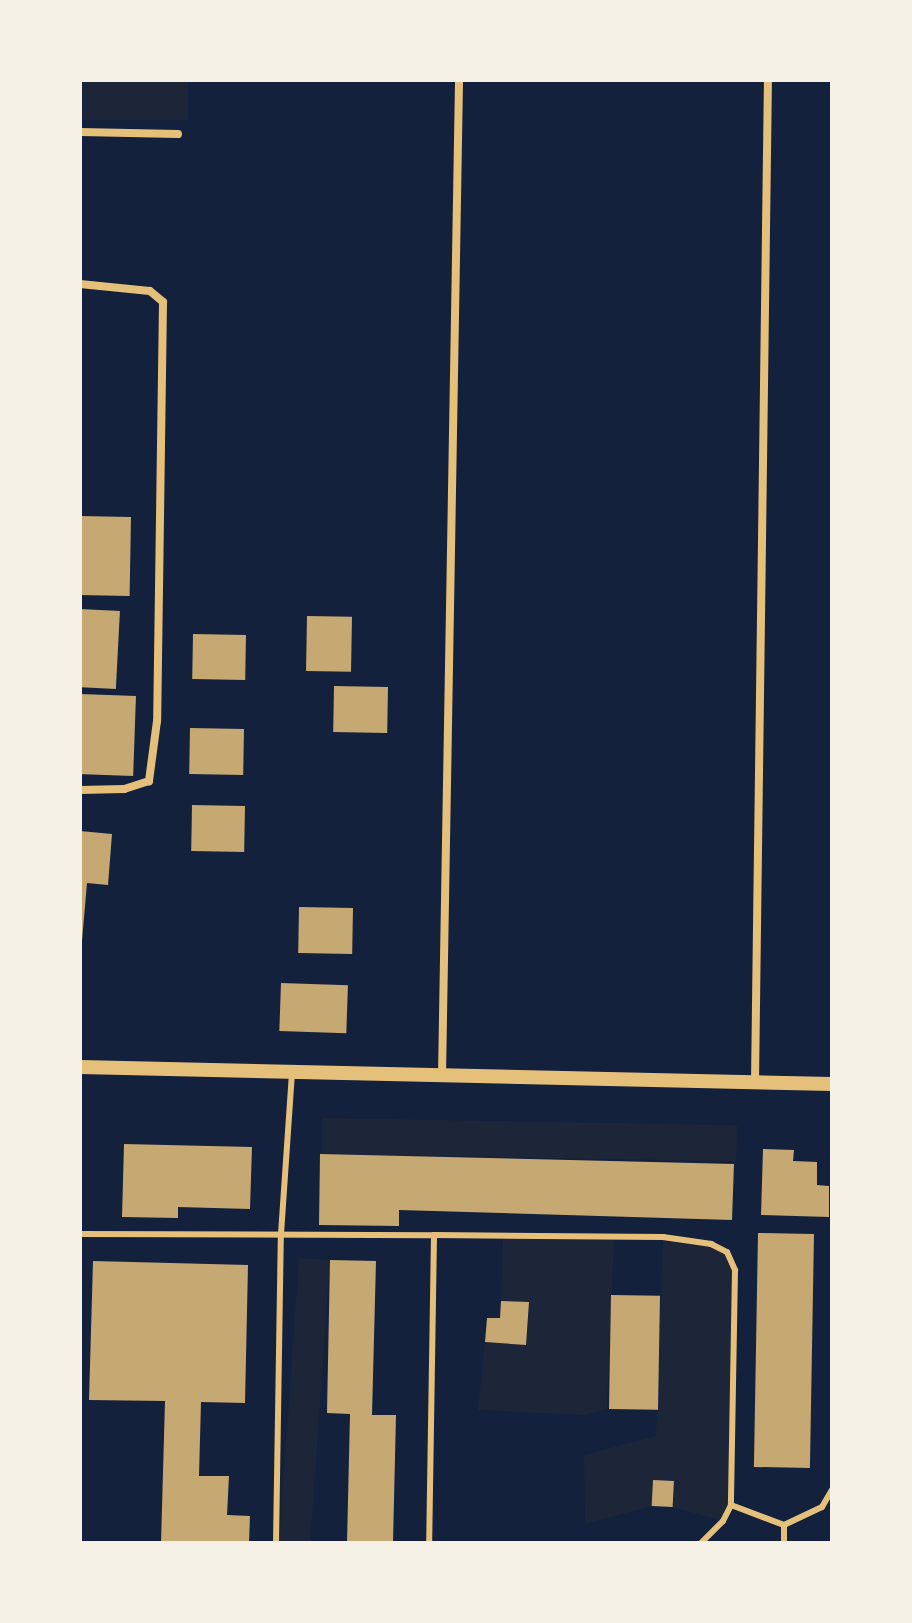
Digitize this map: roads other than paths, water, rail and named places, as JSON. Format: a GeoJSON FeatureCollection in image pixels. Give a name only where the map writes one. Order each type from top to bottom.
{"type":"FeatureCollection","features":[{"type":"Feature","properties":{"kind":"street"},"geometry":{"type":"LineString","coordinates":[[442,1077],[459,80]]}},
{"type":"Feature","properties":{"kind":"street"},"geometry":{"type":"LineString","coordinates":[[755,1082],[768,80]]}},
{"type":"Feature","properties":{"kind":"street"},"geometry":{"type":"LineString","coordinates":[[80,132],[178,134]]}},
{"type":"Feature","properties":{"kind":"street"},"geometry":{"type":"LineString","coordinates":[[80,284],[150,291],[163,302],[157,721],[149,781],[124,789],[80,790]]}},
{"type":"Feature","properties":{"kind":"street"},"geometry":{"type":"LineString","coordinates":[[80,1067],[832,1084]]}},
{"type":"Feature","properties":{"kind":"street"},"geometry":{"type":"LineString","coordinates":[[80,1076],[106,1068]]}},
{"type":"Feature","properties":{"kind":"lane"},"geometry":{"type":"LineString","coordinates":[[276,1543],[281,1234],[292,1074]]}},
{"type":"Feature","properties":{"kind":"lane"},"geometry":{"type":"LineString","coordinates":[[80,1234],[663,1237],[711,1244],[727,1252],[735,1270],[731,1505],[723,1521],[701,1543]]}},
{"type":"Feature","properties":{"kind":"lane"},"geometry":{"type":"LineString","coordinates":[[434,1235],[429,1543],[436,1543]]}},
{"type":"Feature","properties":{"kind":"lane"},"geometry":{"type":"LineString","coordinates":[[731,1505],[784,1525],[822,1507],[832,1490]]}},
{"type":"Feature","properties":{"kind":"lane"},"geometry":{"type":"LineString","coordinates":[[784,1525],[784,1543]]}}]}
